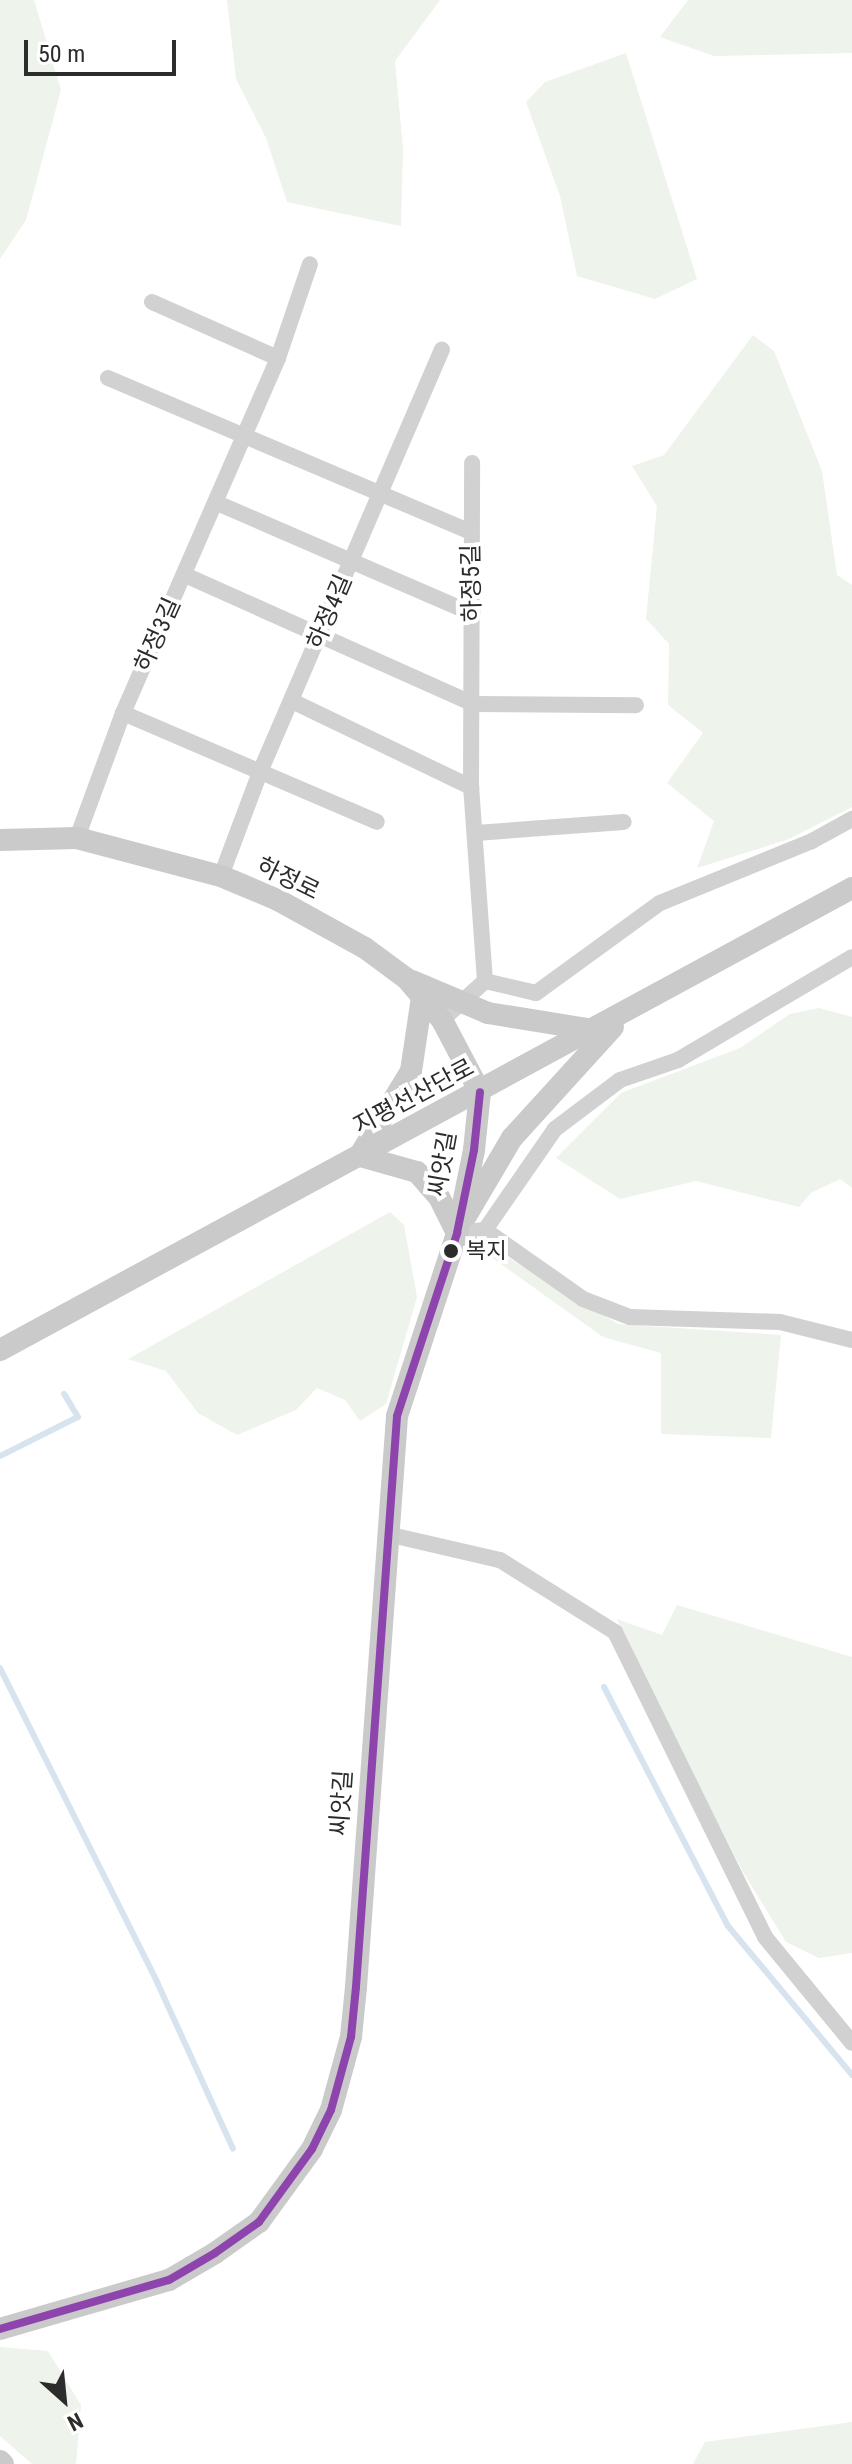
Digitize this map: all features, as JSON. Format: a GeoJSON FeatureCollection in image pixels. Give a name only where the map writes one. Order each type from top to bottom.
{"type":"FeatureCollection","features":[{"type":"Feature","properties":{"kind":"street","name":"하정3길"},"geometry":{"type":"LineString","coordinates":[[77,838],[123,713],[278,358],[310,264]]}},
{"type":"Feature","properties":{"kind":"street"},"geometry":{"type":"LineString","coordinates":[[152,302],[278,358]]}},
{"type":"Feature","properties":{"kind":"street","name":"하정4길"},"geometry":{"type":"LineString","coordinates":[[221,876],[260,772],[442,350]]}},
{"type":"Feature","properties":{"kind":"street"},"geometry":{"type":"LineString","coordinates":[[108,378],[471,532]]}},
{"type":"Feature","properties":{"kind":"street","name":"하정5길"},"geometry":{"type":"LineString","coordinates":[[472,463],[474,704],[471,787],[485,981]]}},
{"type":"Feature","properties":{"kind":"street"},"geometry":{"type":"LineString","coordinates":[[217,503],[473,614]]}},
{"type":"Feature","properties":{"kind":"street"},"geometry":{"type":"LineString","coordinates":[[185,575],[321,633],[474,704],[636,705]]}},
{"type":"Feature","properties":{"kind":"street"},"geometry":{"type":"LineString","coordinates":[[292,701],[471,787]]}},
{"type":"Feature","properties":{"kind":"street"},"geometry":{"type":"LineString","coordinates":[[123,713],[377,822]]}},
{"type":"Feature","properties":{"kind":"street"},"geometry":{"type":"LineString","coordinates":[[442,1020],[485,981],[536,993],[660,903],[812,841],[852,819]]}},
{"type":"Feature","properties":{"kind":"street"},"geometry":{"type":"LineString","coordinates":[[476,833],[624,822]]}},
{"type":"Feature","properties":{"kind":"street","name":"하정로"},"geometry":{"type":"LineString","coordinates":[[0,840],[77,838],[221,876],[365,948],[407,979],[442,1020],[480,1092]]}},
{"type":"Feature","properties":{"kind":"street","name":"지평선산단로"},"geometry":{"type":"LineString","coordinates":[[0,1350],[852,888]]}},
{"type":"Feature","properties":{"kind":"street"},"geometry":{"type":"LineString","coordinates":[[485,1230],[565,1121],[620,1080],[678,1060],[852,957]]}},
{"type":"Feature","properties":{"kind":"street"},"geometry":{"type":"LineString","coordinates":[[407,979],[462,1002],[512,1018],[593,1030]]}},
{"type":"Feature","properties":{"kind":"street"},"geometry":{"type":"LineString","coordinates":[[422,997],[411,1071],[360,1156],[417,1172],[430,1183],[457,1233]]}},
{"type":"Feature","properties":{"kind":"street"},"geometry":{"type":"LineString","coordinates":[[457,1233],[512,1138],[628,1011]]}},
{"type":"Feature","properties":{"kind":"street","name":"씨앗길"},"geometry":{"type":"LineString","coordinates":[[0,2329],[169,2280],[215,2253],[259,2222],[312,2149],[331,2110],[351,2037],[355,2002],[397,1416],[457,1233],[474,1150],[480,1092]]}},
{"type":"Feature","properties":{"kind":"street"},"geometry":{"type":"LineString","coordinates":[[457,1233],[485,1230],[583,1299],[630,1317],[780,1322],[852,1340]]}},
{"type":"Feature","properties":{"kind":"street"},"geometry":{"type":"LineString","coordinates":[[387,1534],[500,1560],[615,1632],[765,1937],[852,2043]]}},
{"type":"Feature","properties":{"kind":"shaded area"},"geometry":{"type":"Polygon","coordinates":[[[0,0],[34,0],[61,90],[26,220],[0,259],[0,0]]]}},
{"type":"Feature","properties":{"kind":"shaded area"},"geometry":{"type":"Polygon","coordinates":[[[227,0],[440,0],[395,61],[403,149],[401,226],[287,202],[266,138],[236,79],[227,0]]]}},
{"type":"Feature","properties":{"kind":"shaded area"},"geometry":{"type":"Polygon","coordinates":[[[688,0],[852,0],[852,53],[714,56],[660,37],[688,0]]]}},
{"type":"Feature","properties":{"kind":"shaded area"},"geometry":{"type":"Polygon","coordinates":[[[626,53],[697,279],[655,299],[577,276],[560,196],[526,102],[545,82],[626,53]]]}},
{"type":"Feature","properties":{"kind":"shaded area"},"geometry":{"type":"Polygon","coordinates":[[[753,335],[774,351],[822,471],[837,575],[852,585],[852,807],[789,839],[697,868],[714,821],[667,783],[703,733],[668,705],[669,644],[646,619],[657,506],[632,466],[664,455],[753,335]]]}},
{"type":"Feature","properties":{"kind":"shaded area"},"geometry":{"type":"Polygon","coordinates":[[[819,1008],[852,1017],[852,1188],[840,1179],[811,1193],[799,1207],[696,1181],[620,1199],[556,1158],[621,1093],[740,1048],[790,1014],[819,1008]]]}},
{"type":"Feature","properties":{"kind":"shaded area"},"geometry":{"type":"Polygon","coordinates":[[[390,1212],[404,1225],[417,1297],[386,1404],[360,1421],[345,1400],[317,1388],[296,1410],[237,1435],[198,1413],[166,1371],[128,1359],[390,1212]]]}},
{"type":"Feature","properties":{"kind":"shaded area"},"geometry":{"type":"Polygon","coordinates":[[[494,1249],[618,1324],[781,1335],[771,1438],[661,1434],[661,1353],[603,1337],[484,1252],[494,1249]]]}},
{"type":"Feature","properties":{"kind":"shaded area"},"geometry":{"type":"Polygon","coordinates":[[[677,1605],[852,1657],[852,1953],[819,1958],[786,1942],[743,1872],[649,1689],[617,1619],[662,1635],[677,1605]]]}},
{"type":"Feature","properties":{"kind":"shaded area"},"geometry":{"type":"Polygon","coordinates":[[[0,2347],[48,2351],[81,2405],[76,2464],[32,2464],[0,2436],[0,2347]]]}},
{"type":"Feature","properties":{"kind":"shaded area"},"geometry":{"type":"Polygon","coordinates":[[[852,2422],[852,2464],[693,2464],[705,2442],[852,2422]]]}},
{"type":"Feature","properties":{"kind":"waterway"},"geometry":{"type":"LineString","coordinates":[[0,1456],[78,1417],[64,1394]]}},
{"type":"Feature","properties":{"kind":"waterway"},"geometry":{"type":"LineString","coordinates":[[0,1668],[157,1982],[233,2149]]}},
{"type":"Feature","properties":{"kind":"waterway"},"geometry":{"type":"LineString","coordinates":[[604,1687],[728,1926],[852,2075]]}},
{"type":"Feature","properties":{"kind":"transit line"},"geometry":{"type":"LineString","coordinates":[[0,2329],[169,2280],[215,2253],[259,2222],[312,2149],[331,2110],[351,2037],[356,1987],[397,1416],[457,1233],[474,1150],[480,1092]]}},
{"type":"Feature","properties":{"kind":"place","name":"복지"},"geometry":{"type":"Point","coordinates":[451,1251]}}]}
